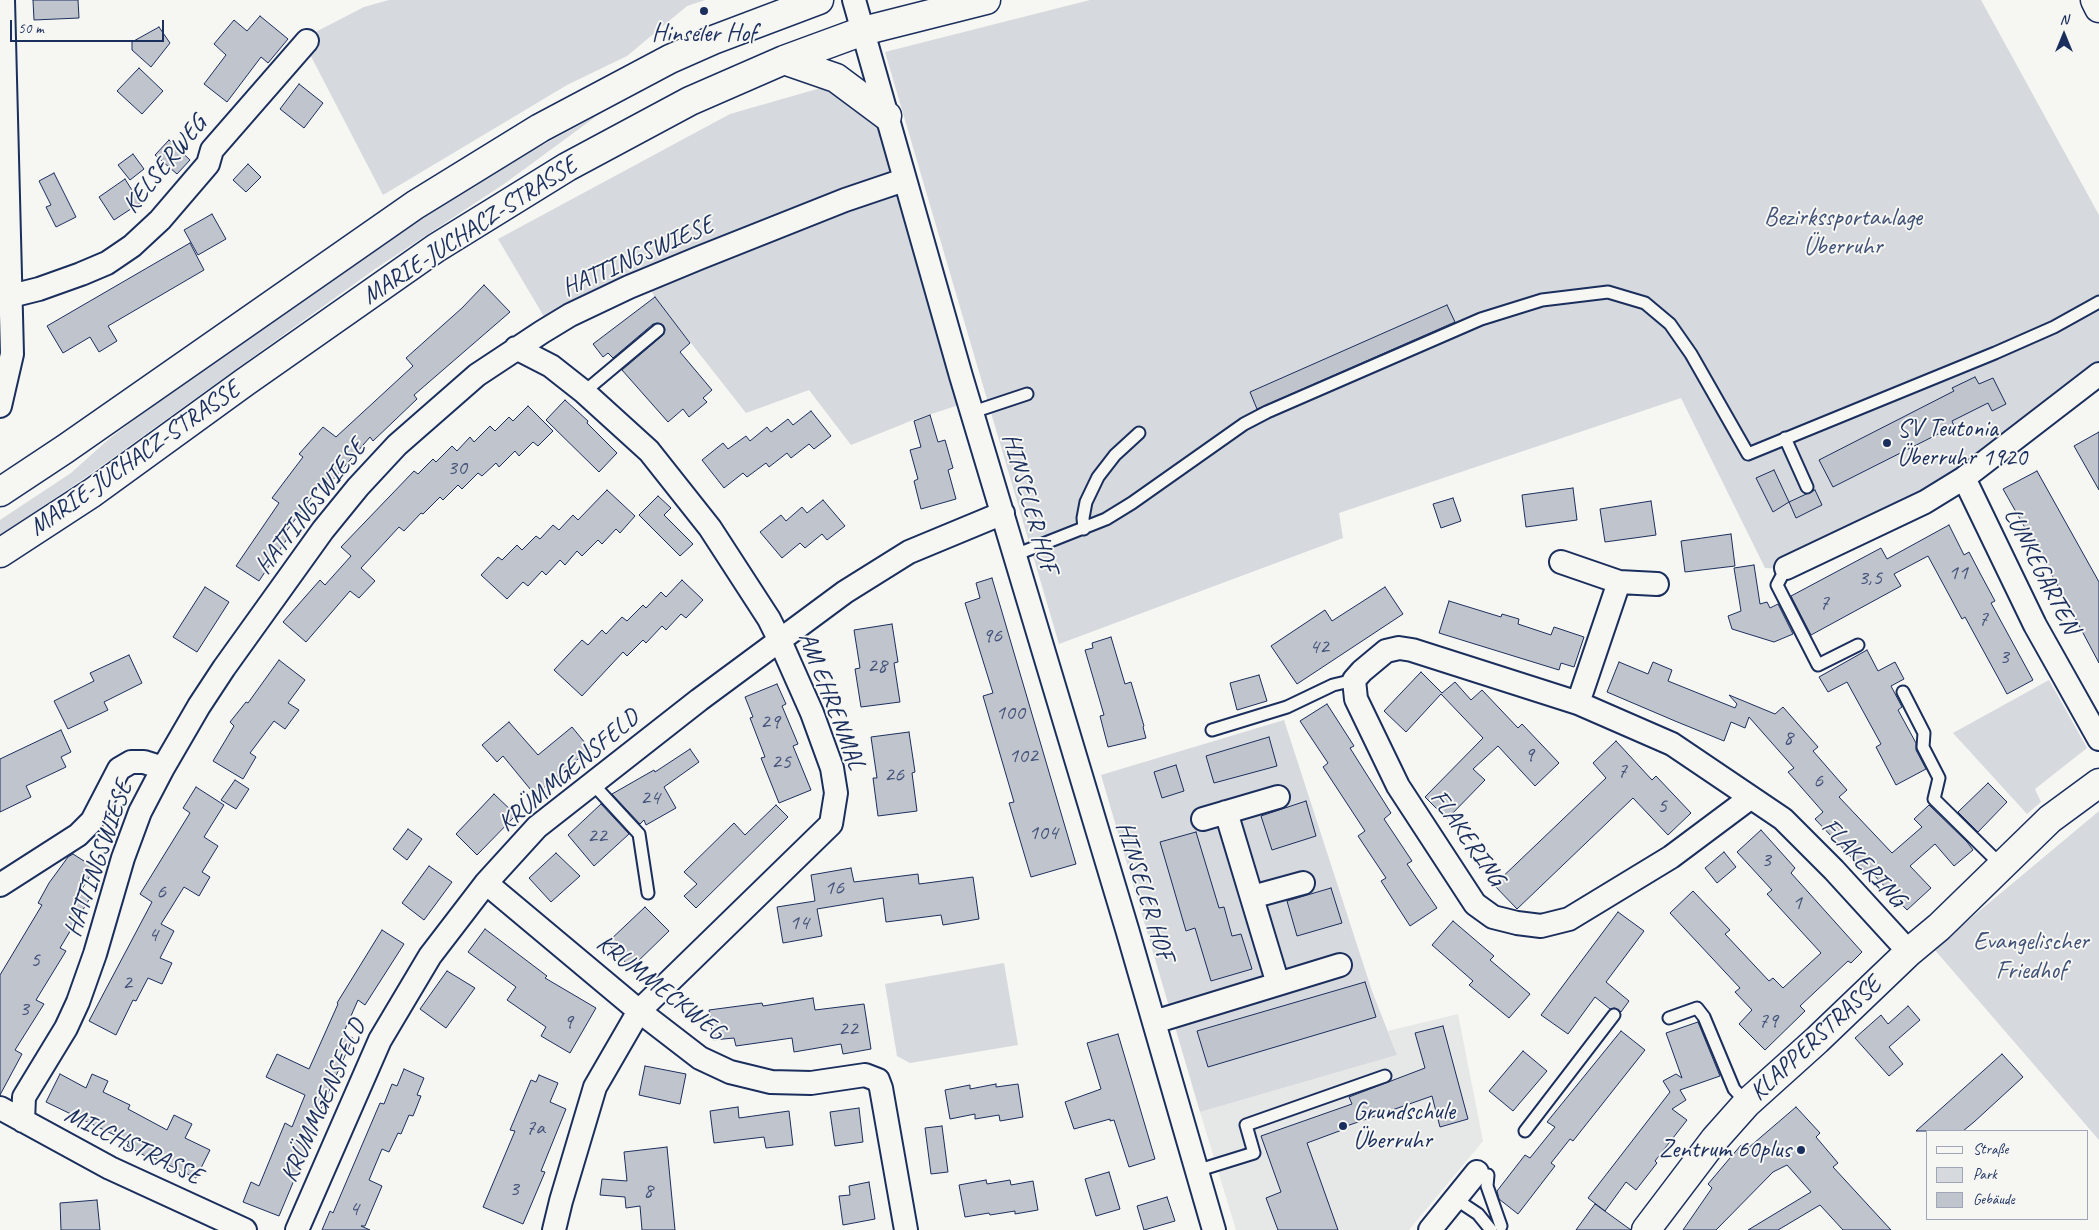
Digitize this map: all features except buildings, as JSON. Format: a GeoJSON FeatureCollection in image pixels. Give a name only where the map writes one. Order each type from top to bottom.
{"type":"FeatureCollection","features":[{"type":"Feature","properties":{"kind":"main road","name":"MARIE-JUCHACZ-STRASSE"},"geometry":{"type":"LineString","coordinates":[[0,492],[65,449],[415,205],[540,128],[670,59],[713,40],[819,0]]}},
{"type":"Feature","properties":{"kind":"main road","name":"MARIE-JUCHACZ-STRASSE"},"geometry":{"type":"LineString","coordinates":[[0,553],[92,493],[245,382],[436,248],[567,167],[690,100],[784,60],[863,31],[986,0]]}},
{"type":"Feature","properties":{"kind":"main road"},"geometry":{"type":"LineString","coordinates":[[2095,0],[2099,8]]}},
{"type":"Feature","properties":{"kind":"main road"},"geometry":{"type":"LineString","coordinates":[[784,60],[836,78],[887,116]]}},
{"type":"Feature","properties":{"kind":"main road","name":"KLAPPERSTRASSE"},"geometry":{"type":"LineString","coordinates":[[1647,1229],[1715,1139],[1747,1102],[1817,1040],[1908,952],[1939,927],[2050,819],[2097,790]]}},
{"type":"Feature","properties":{"kind":"street"},"geometry":{"type":"LineString","coordinates":[[0,406],[12,354],[6,296],[3,0]]}},
{"type":"Feature","properties":{"kind":"street","name":"HINSELER HOF"},"geometry":{"type":"LineString","coordinates":[[854,0],[904,180],[1214,1230]]}},
{"type":"Feature","properties":{"kind":"street","name":"KELSERWEG"},"geometry":{"type":"LineString","coordinates":[[6,296],[81,274],[107,263],[132,246],[160,220],[208,164],[212,150],[306,41]]}},
{"type":"Feature","properties":{"kind":"street","name":"HATTINGSWIESE"},"geometry":{"type":"LineString","coordinates":[[23,1121],[24,1097],[66,1028],[85,985],[126,849],[140,812],[176,744],[224,668],[323,530],[358,487],[397,445],[477,375],[516,348],[570,316],[629,287],[844,200],[904,180]]}},
{"type":"Feature","properties":{"kind":"street","name":"AM EHRENMAL"},"geometry":{"type":"LineString","coordinates":[[516,348],[551,366],[584,392],[649,451],[710,528],[769,619],[780,641],[812,713],[832,768],[836,793],[831,824],[639,1011],[595,1088],[554,1230]]}},
{"type":"Feature","properties":{"kind":"street"},"geometry":{"type":"LineString","coordinates":[[1786,568],[1925,502],[1964,478],[2099,374]]}},
{"type":"Feature","properties":{"kind":"street","name":"LUNKEGARTEN"},"geometry":{"type":"LineString","coordinates":[[1964,478],[2036,625],[2099,739]]}},
{"type":"Feature","properties":{"kind":"street","name":"KRÜMMGENSFELD"},"geometry":{"type":"LineString","coordinates":[[297,1230],[380,1040],[430,956],[486,883],[537,827],[699,700],[844,592],[910,552],[1003,513]]}},
{"type":"Feature","properties":{"kind":"street"},"geometry":{"type":"LineString","coordinates":[[1561,562],[1619,582],[1657,584]]}},
{"type":"Feature","properties":{"kind":"street"},"geometry":{"type":"LineString","coordinates":[[1578,703],[1619,582]]}},
{"type":"Feature","properties":{"kind":"street","name":"FLAKERING"},"geometry":{"type":"LineString","coordinates":[[1750,798],[1671,858],[1570,919],[1541,926],[1517,924],[1492,917],[1476,904],[1398,786],[1356,699],[1354,680],[1362,670],[1386,651],[1399,648],[1426,654],[1578,703],[1672,744],[1783,819],[1834,870],[1908,952]]}},
{"type":"Feature","properties":{"kind":"street"},"geometry":{"type":"LineString","coordinates":[[0,885],[78,835],[92,821],[119,769],[131,762],[144,762],[163,768]]}},
{"type":"Feature","properties":{"kind":"street"},"geometry":{"type":"LineString","coordinates":[[1203,818],[1278,797]]}},
{"type":"Feature","properties":{"kind":"street"},"geometry":{"type":"LineString","coordinates":[[1226,812],[1278,984]]}},
{"type":"Feature","properties":{"kind":"street","name":"KRUMMECKWEG"},"geometry":{"type":"LineString","coordinates":[[486,883],[639,1011],[700,1058],[730,1072],[772,1082],[811,1083],[865,1075],[878,1080],[882,1088],[906,1230]]}},
{"type":"Feature","properties":{"kind":"street"},"geometry":{"type":"LineString","coordinates":[[1252,897],[1303,883]]}},
{"type":"Feature","properties":{"kind":"street"},"geometry":{"type":"LineString","coordinates":[[1154,1022],[1340,965]]}},
{"type":"Feature","properties":{"kind":"street","name":"MILCHSTRASSE"},"geometry":{"type":"LineString","coordinates":[[0,1108],[118,1172],[245,1230]]}},
{"type":"Feature","properties":{"kind":"street"},"geometry":{"type":"LineString","coordinates":[[1430,1230],[1452,1203],[1482,1173]]}},
{"type":"Feature","properties":{"kind":"lane"},"geometry":{"type":"LineString","coordinates":[[1015,555],[1084,529],[1132,503],[1244,424],[1267,412],[1481,318],[1542,300],[1608,292],[1645,303],[1670,324],[1691,354],[1748,454],[1995,353],[2054,327],[2099,302]]}},
{"type":"Feature","properties":{"kind":"lane"},"geometry":{"type":"LineString","coordinates":[[584,392],[658,330]]}},
{"type":"Feature","properties":{"kind":"lane"},"geometry":{"type":"LineString","coordinates":[[973,412],[1027,394]]}},
{"type":"Feature","properties":{"kind":"lane"},"geometry":{"type":"LineString","coordinates":[[1084,529],[1083,518],[1086,502],[1098,477],[1115,454],[1139,433]]}},
{"type":"Feature","properties":{"kind":"lane"},"geometry":{"type":"LineString","coordinates":[[1785,438],[1807,487]]}},
{"type":"Feature","properties":{"kind":"lane"},"geometry":{"type":"LineString","coordinates":[[1786,568],[1776,585],[1818,665],[1858,645]]}},
{"type":"Feature","properties":{"kind":"lane"},"geometry":{"type":"LineString","coordinates":[[1212,730],[1287,707],[1333,684],[1354,680]]}},
{"type":"Feature","properties":{"kind":"lane"},"geometry":{"type":"LineString","coordinates":[[1903,692],[1924,733],[1923,747],[1939,778],[1934,799],[2002,866]]}},
{"type":"Feature","properties":{"kind":"lane"},"geometry":{"type":"LineString","coordinates":[[592,783],[639,834],[648,893]]}},
{"type":"Feature","properties":{"kind":"lane"},"geometry":{"type":"LineString","coordinates":[[1669,1018],[1698,1008],[1704,1017],[1734,1089],[1747,1102]]}},
{"type":"Feature","properties":{"kind":"lane"},"geometry":{"type":"LineString","coordinates":[[1525,1131],[1614,1015]]}},
{"type":"Feature","properties":{"kind":"lane"},"geometry":{"type":"LineString","coordinates":[[1196,1171],[1254,1153],[1246,1125],[1385,1076]]}},
{"type":"Feature","properties":{"kind":"lane"},"geometry":{"type":"LineString","coordinates":[[1482,1173],[1487,1186],[1496,1228]]}},
{"type":"Feature","properties":{"kind":"lane"},"geometry":{"type":"LineString","coordinates":[[1452,1203],[1463,1204],[1496,1228]]}},
{"type":"Feature","properties":{"kind":"shaded area","name":"Grundschule Überruhr"},"geometry":{"type":"Polygon","coordinates":[[[1458,1014],[1483,1141],[1409,1230],[1236,1230],[1200,1112],[1397,1055],[1388,1031],[1458,1014]]]}},
{"type":"Feature","properties":{"kind":"green space"},"geometry":{"type":"Polygon","coordinates":[[[389,0],[705,0],[687,6],[627,56],[567,85],[383,195],[302,39],[364,7],[389,0]]]}},
{"type":"Feature","properties":{"kind":"green space","name":"Bezirkssportanlage Überruhr"},"geometry":{"type":"Polygon","coordinates":[[[1090,0],[1981,0],[2099,215],[2099,368],[1990,454],[1780,569],[1765,568],[1681,398],[1339,513],[1343,538],[1059,644],[885,52],[1090,0]]]}},
{"type":"Feature","properties":{"kind":"green space"},"geometry":{"type":"Polygon","coordinates":[[[859,77],[899,180],[549,325],[498,239],[730,114],[859,77]]]}},
{"type":"Feature","properties":{"kind":"green space"},"geometry":{"type":"Polygon","coordinates":[[[598,115],[504,184],[375,269],[82,480],[0,535],[0,520],[71,473],[109,439],[187,380],[480,179],[598,115]]]}},
{"type":"Feature","properties":{"kind":"green space"},"geometry":{"type":"Polygon","coordinates":[[[899,185],[968,402],[913,420],[851,445],[809,390],[746,413],[654,296],[647,282],[899,185]]]}},
{"type":"Feature","properties":{"kind":"green space"},"geometry":{"type":"Polygon","coordinates":[[[2049,680],[2087,748],[2035,789],[2041,802],[2027,814],[1953,733],[2049,680]]]}},
{"type":"Feature","properties":{"kind":"green space"},"geometry":{"type":"Polygon","coordinates":[[[1284,720],[1372,991],[1397,1055],[1200,1112],[1101,775],[1284,720]]]}},
{"type":"Feature","properties":{"kind":"green space","name":"Evangelischer Friedhof"},"geometry":{"type":"Polygon","coordinates":[[[2099,811],[2099,1140],[1934,949],[2099,811]]]}},
{"type":"Feature","properties":{"kind":"green space"},"geometry":{"type":"Polygon","coordinates":[[[1004,963],[1018,1045],[910,1063],[897,1056],[885,984],[1004,963]]]}},
{"type":"Feature","properties":{"kind":"place","name":"Hinseler Hof"},"geometry":{"type":"Point","coordinates":[704,11]}},
{"type":"Feature","properties":{"kind":"place","name":"SV Teutonia Überruhr 1920"},"geometry":{"type":"Point","coordinates":[1887,443]}},
{"type":"Feature","properties":{"kind":"place","name":"Grundschule Überruhr"},"geometry":{"type":"Point","coordinates":[1343,1126]}},
{"type":"Feature","properties":{"kind":"place","name":"Zentrum 60plus"},"geometry":{"type":"Point","coordinates":[1801,1150]}}]}
